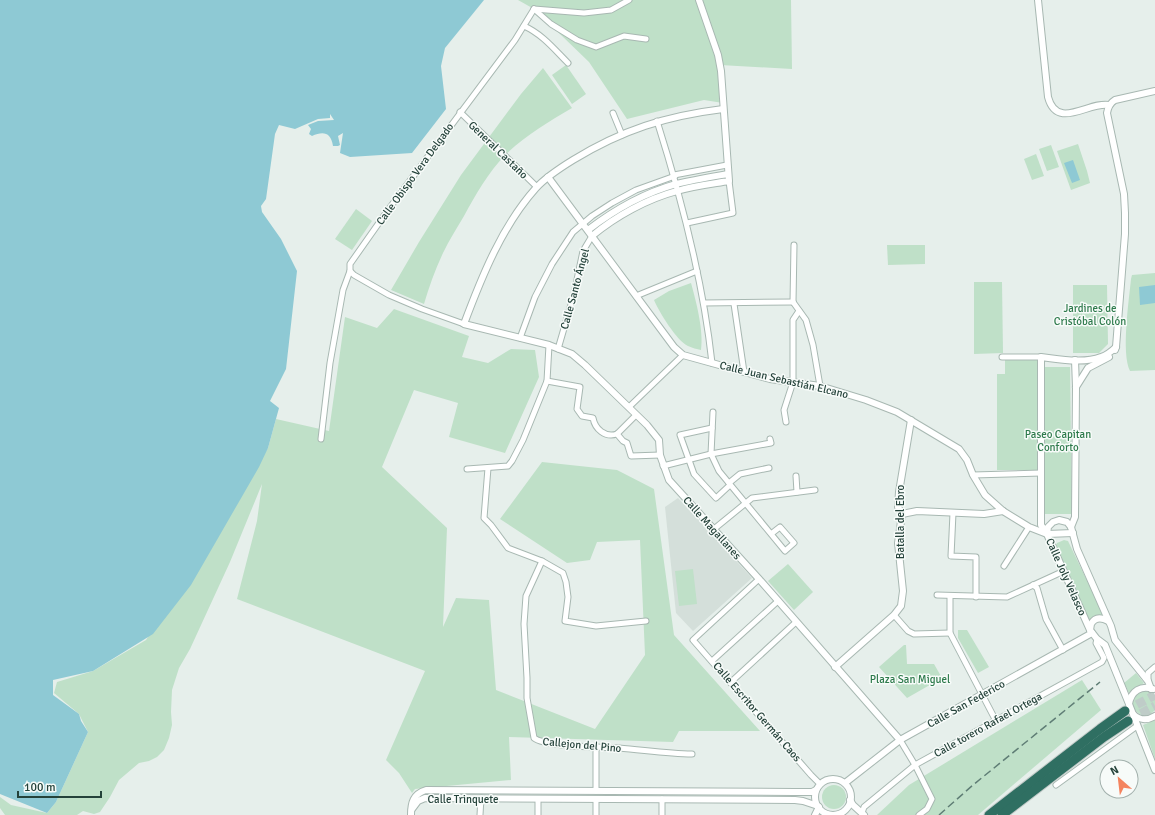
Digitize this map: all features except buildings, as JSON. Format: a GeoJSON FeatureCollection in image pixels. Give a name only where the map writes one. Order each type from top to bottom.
{"type":"FeatureCollection","features":[{"type":"Feature","properties":{"kind":"highway"},"geometry":{"type":"LineString","coordinates":[[989,815],[1100,729],[1129,712]]}},
{"type":"Feature","properties":{"kind":"highway"},"geometry":{"type":"LineString","coordinates":[[1002,815],[1093,745],[1129,712]]}},
{"type":"Feature","properties":{"kind":"street"},"geometry":{"type":"LineString","coordinates":[[534,9],[584,13],[612,10],[629,0]]}},
{"type":"Feature","properties":{"kind":"street"},"geometry":{"type":"LineString","coordinates":[[686,223],[733,213],[727,165],[721,71],[718,55],[699,0]]}},
{"type":"Feature","properties":{"kind":"street"},"geometry":{"type":"LineString","coordinates":[[1038,0],[1048,97],[1051,105],[1058,111],[1069,114],[1103,104],[1108,107]]}},
{"type":"Feature","properties":{"kind":"street"},"geometry":{"type":"LineString","coordinates":[[534,9],[551,24],[577,40],[596,46],[624,36],[646,39]]}},
{"type":"Feature","properties":{"kind":"street","name":"Calle Obispo Vera Delgado"},"geometry":{"type":"LineString","coordinates":[[321,439],[330,363],[343,290],[350,271],[350,264],[524,26],[534,9]]}},
{"type":"Feature","properties":{"kind":"street"},"geometry":{"type":"LineString","coordinates":[[524,26],[534,30],[544,38],[568,63]]}},
{"type":"Feature","properties":{"kind":"street"},"geometry":{"type":"LineString","coordinates":[[1076,387],[1088,368],[1107,359],[1114,353],[1116,347],[1126,213],[1124,194],[1107,113],[1108,107],[1115,100],[1155,91]]}},
{"type":"Feature","properties":{"kind":"street"},"geometry":{"type":"LineString","coordinates":[[464,324],[484,271],[497,246],[516,213],[537,187],[548,177],[584,153],[622,135],[657,121],[691,113],[723,108]]}},
{"type":"Feature","properties":{"kind":"street","name":"General Castaño"},"geometry":{"type":"LineString","coordinates":[[460,112],[537,187]]}},
{"type":"Feature","properties":{"kind":"street"},"geometry":{"type":"LineString","coordinates":[[613,113],[622,135]]}},
{"type":"Feature","properties":{"kind":"street"},"geometry":{"type":"LineString","coordinates":[[657,121],[675,176],[686,223],[704,303],[712,363]]}},
{"type":"Feature","properties":{"kind":"street","name":"Calle Santo Ángel"},"geometry":{"type":"LineString","coordinates":[[520,338],[535,297],[552,264],[573,232],[582,223],[612,203],[636,190],[675,176],[727,165]]}},
{"type":"Feature","properties":{"kind":"street","name":"Calle Santo Ángel"},"geometry":{"type":"LineString","coordinates":[[588,230],[617,210],[640,198],[728,174]]}},
{"type":"Feature","properties":{"kind":"street"},"geometry":{"type":"LineString","coordinates":[[548,177],[674,347],[683,356],[629,407]]}},
{"type":"Feature","properties":{"kind":"street","name":"Calle Santo Ángel"},"geometry":{"type":"LineString","coordinates":[[558,349],[574,294],[583,251],[592,236],[616,219],[677,187],[729,181]]}},
{"type":"Feature","properties":{"kind":"street"},"geometry":{"type":"LineString","coordinates":[[794,245],[793,302],[806,320],[813,345],[820,386]]}},
{"type":"Feature","properties":{"kind":"street"},"geometry":{"type":"LineString","coordinates":[[350,271],[354,275],[389,295],[422,309],[464,324],[520,338]]}},
{"type":"Feature","properties":{"kind":"street"},"geometry":{"type":"LineString","coordinates":[[636,296],[697,272]]}},
{"type":"Feature","properties":{"kind":"street"},"geometry":{"type":"LineString","coordinates":[[704,303],[734,304],[793,302]]}},
{"type":"Feature","properties":{"kind":"street"},"geometry":{"type":"LineString","coordinates":[[734,304],[744,372]]}},
{"type":"Feature","properties":{"kind":"street"},"geometry":{"type":"LineString","coordinates":[[786,422],[784,410],[793,382],[793,320],[799,311]]}},
{"type":"Feature","properties":{"kind":"street","name":"Calle Magallanes"},"geometry":{"type":"LineString","coordinates":[[520,338],[549,345],[572,354],[636,414],[659,440],[660,455],[669,480],[759,579],[900,740]]}},
{"type":"Feature","properties":{"kind":"street"},"geometry":{"type":"LineString","coordinates":[[467,469],[508,466],[512,461],[523,440],[547,381],[549,345]]}},
{"type":"Feature","properties":{"kind":"street"},"geometry":{"type":"LineString","coordinates":[[1002,357],[1041,357],[1075,360],[1101,358],[1116,347]]}},
{"type":"Feature","properties":{"kind":"street","name":"Calle Juan Sebastián Elcano"},"geometry":{"type":"LineString","coordinates":[[683,356],[770,379],[820,386],[897,412],[959,449],[967,460],[973,475],[988,498],[1003,511],[1029,527],[1048,534]]}},
{"type":"Feature","properties":{"kind":"street"},"geometry":{"type":"LineString","coordinates":[[973,475],[1041,473],[1041,357]]}},
{"type":"Feature","properties":{"kind":"street"},"geometry":{"type":"LineString","coordinates":[[1072,530],[1076,517],[1075,360]]}},
{"type":"Feature","properties":{"kind":"street"},"geometry":{"type":"LineString","coordinates":[[547,381],[580,387],[577,409],[582,416],[593,418],[594,425],[605,435],[613,436],[617,434],[636,414]]}},
{"type":"Feature","properties":{"kind":"street"},"geometry":{"type":"LineString","coordinates":[[713,412],[711,454],[718,471],[730,484],[744,504],[786,551],[794,543],[780,527],[771,534]]}},
{"type":"Feature","properties":{"kind":"street","name":"Batalla del Ebro"},"geometry":{"type":"LineString","coordinates":[[835,667],[894,615],[901,606],[903,592],[898,543],[902,514],[898,507],[899,492],[911,420]]}},
{"type":"Feature","properties":{"kind":"street"},"geometry":{"type":"LineString","coordinates":[[712,428],[680,435],[694,474],[716,498],[740,474],[769,468]]}},
{"type":"Feature","properties":{"kind":"street"},"geometry":{"type":"LineString","coordinates":[[617,434],[623,441],[627,442],[631,456],[660,455]]}},
{"type":"Feature","properties":{"kind":"street"},"geometry":{"type":"LineString","coordinates":[[664,466],[770,441]]}},
{"type":"Feature","properties":{"kind":"street"},"geometry":{"type":"LineString","coordinates":[[488,468],[484,518],[508,548],[542,561],[563,573],[568,597],[565,621],[596,626],[646,621]]}},
{"type":"Feature","properties":{"kind":"street","name":"Calle Joly Velasco"},"geometry":{"type":"LineString","coordinates":[[1041,473],[1041,525],[1048,534],[1091,632]]}},
{"type":"Feature","properties":{"kind":"street"},"geometry":{"type":"LineString","coordinates":[[796,476],[797,492]]}},
{"type":"Feature","properties":{"kind":"street"},"geometry":{"type":"LineString","coordinates":[[714,529],[752,498],[815,490]]}},
{"type":"Feature","properties":{"kind":"street"},"geometry":{"type":"LineString","coordinates":[[902,514],[917,511],[976,514],[1003,511]]}},
{"type":"Feature","properties":{"kind":"street"},"geometry":{"type":"LineString","coordinates":[[952,513],[951,556],[976,557],[976,596]]}},
{"type":"Feature","properties":{"kind":"street"},"geometry":{"type":"LineString","coordinates":[[1057,520],[1067,522],[1072,530],[1048,534],[1048,527],[1057,520]]}},
{"type":"Feature","properties":{"kind":"street"},"geometry":{"type":"LineString","coordinates":[[1004,566],[1029,527]]}},
{"type":"Feature","properties":{"kind":"street","name":"Calle Joly Velasco"},"geometry":{"type":"LineString","coordinates":[[1072,530],[1078,551],[1108,621]]}},
{"type":"Feature","properties":{"kind":"street","name":"Callejon del Pino"},"geometry":{"type":"LineString","coordinates":[[542,561],[526,596],[524,624],[527,698],[533,735],[536,740],[563,745],[596,746],[669,754],[692,754]]}},
{"type":"Feature","properties":{"kind":"street"},"geometry":{"type":"LineString","coordinates":[[937,595],[1007,598],[1064,571]]}},
{"type":"Feature","properties":{"kind":"street","name":"Calle Escritor Germán Caos"},"geometry":{"type":"LineString","coordinates":[[759,579],[693,640],[820,784]]}},
{"type":"Feature","properties":{"kind":"street"},"geometry":{"type":"LineString","coordinates":[[1035,586],[1046,619],[1063,650]]}},
{"type":"Feature","properties":{"kind":"street"},"geometry":{"type":"LineString","coordinates":[[950,596],[950,633],[996,721]]}},
{"type":"Feature","properties":{"kind":"street"},"geometry":{"type":"LineString","coordinates":[[712,661],[778,601]]}},
{"type":"Feature","properties":{"kind":"street"},"geometry":{"type":"LineString","coordinates":[[894,615],[908,631],[914,634],[950,633]]}},
{"type":"Feature","properties":{"kind":"street"},"geometry":{"type":"LineString","coordinates":[[1149,687],[1115,640],[1108,621],[1099,618],[1096,619],[1091,624],[1091,632],[1105,645],[1129,712],[1137,726],[1155,770]]}},
{"type":"Feature","properties":{"kind":"street"},"geometry":{"type":"LineString","coordinates":[[731,682],[796,622]]}},
{"type":"Feature","properties":{"kind":"street","name":"Calle San Federico"},"geometry":{"type":"LineString","coordinates":[[845,784],[900,740],[1063,650],[1091,632]]}},
{"type":"Feature","properties":{"kind":"street","name":"Calle torero Rafael Ortega"},"geometry":{"type":"LineString","coordinates":[[863,814],[864,807],[915,765],[1092,668],[1104,659],[1096,643],[1097,639]]}},
{"type":"Feature","properties":{"kind":"street"},"geometry":{"type":"LineString","coordinates":[[1105,645],[1115,640]]}},
{"type":"Feature","properties":{"kind":"street"},"geometry":{"type":"LineString","coordinates":[[1149,687],[1148,673],[1155,666]]}},
{"type":"Feature","properties":{"kind":"street"},"geometry":{"type":"LineString","coordinates":[[1129,712],[1133,694],[1138,689],[1149,687],[1155,680]]}},
{"type":"Feature","properties":{"kind":"street"},"geometry":{"type":"LineString","coordinates":[[1129,712],[1142,719],[1149,719],[1155,716]]}},
{"type":"Feature","properties":{"kind":"street"},"geometry":{"type":"LineString","coordinates":[[1056,785],[1137,726]]}},
{"type":"Feature","properties":{"kind":"street"},"geometry":{"type":"LineString","coordinates":[[900,740],[915,765],[932,799],[927,809],[919,815]]}},
{"type":"Feature","properties":{"kind":"street"},"geometry":{"type":"LineString","coordinates":[[596,746],[596,791]]}},
{"type":"Feature","properties":{"kind":"street"},"geometry":{"type":"LineString","coordinates":[[835,779],[845,784],[849,789],[850,800],[847,808],[840,813],[832,815],[818,807],[815,799],[816,790],[820,784],[825,781],[835,779]]}},
{"type":"Feature","properties":{"kind":"street","name":"Calle Trinquete"},"geometry":{"type":"LineString","coordinates":[[411,813],[410,806],[419,793],[426,790],[812,792],[816,790]]}},
{"type":"Feature","properties":{"kind":"street","name":"Calle Trinquete"},"geometry":{"type":"LineString","coordinates":[[411,813],[418,802],[426,798],[796,800],[818,807]]}},
{"type":"Feature","properties":{"kind":"street"},"geometry":{"type":"LineString","coordinates":[[480,815],[481,798]]}},
{"type":"Feature","properties":{"kind":"street"},"geometry":{"type":"LineString","coordinates":[[538,799],[538,815]]}},
{"type":"Feature","properties":{"kind":"street"},"geometry":{"type":"LineString","coordinates":[[596,799],[596,815]]}},
{"type":"Feature","properties":{"kind":"street"},"geometry":{"type":"LineString","coordinates":[[662,799],[662,815]]}},
{"type":"Feature","properties":{"kind":"street"},"geometry":{"type":"LineString","coordinates":[[850,800],[853,805],[863,814]]}},
{"type":"Feature","properties":{"kind":"street"},"geometry":{"type":"LineString","coordinates":[[815,815],[818,807]]}},
{"type":"Feature","properties":{"kind":"street"},"geometry":{"type":"LineString","coordinates":[[840,813],[848,815]]}},
{"type":"Feature","properties":{"kind":"shaded area"},"geometry":{"type":"Polygon","coordinates":[[[678,498],[752,578],[693,631],[676,613],[665,507],[678,498]]]}},
{"type":"Feature","properties":{"kind":"green space"},"geometry":{"type":"Polygon","coordinates":[[[518,0],[791,0],[792,69],[720,65],[723,103],[704,100],[627,119],[589,62],[534,9],[518,0]]]}},
{"type":"Feature","properties":{"kind":"green space"},"geometry":{"type":"Polygon","coordinates":[[[566,65],[586,94],[572,104],[552,75],[566,65]]]}},
{"type":"Feature","properties":{"kind":"green space"},"geometry":{"type":"Polygon","coordinates":[[[543,68],[572,108],[529,135],[505,155],[493,169],[445,248],[424,304],[391,290],[461,175],[521,94],[543,68]]]}},
{"type":"Feature","properties":{"kind":"green space"},"geometry":{"type":"Polygon","coordinates":[[[1078,144],[1090,183],[1071,190],[1057,151],[1078,144]]]}},
{"type":"Feature","properties":{"kind":"green space"},"geometry":{"type":"Polygon","coordinates":[[[1051,145],[1059,167],[1047,171],[1039,149],[1051,145]]]}},
{"type":"Feature","properties":{"kind":"green space"},"geometry":{"type":"Polygon","coordinates":[[[1036,154],[1044,176],[1032,180],[1024,159],[1036,154]]]}},
{"type":"Feature","properties":{"kind":"green space"},"geometry":{"type":"Polygon","coordinates":[[[356,209],[372,221],[352,250],[335,239],[356,209]]]}},
{"type":"Feature","properties":{"kind":"green space"},"geometry":{"type":"Polygon","coordinates":[[[887,245],[925,245],[925,264],[888,265],[887,245]]]}},
{"type":"Feature","properties":{"kind":"green space"},"geometry":{"type":"Polygon","coordinates":[[[1155,273],[1155,370],[1130,371],[1127,363],[1126,340],[1127,313],[1132,275],[1155,273]]]}},
{"type":"Feature","properties":{"kind":"green space"},"geometry":{"type":"Polygon","coordinates":[[[974,282],[1002,282],[1003,353],[974,354],[974,282]]]}},
{"type":"Feature","properties":{"kind":"green space"},"geometry":{"type":"Polygon","coordinates":[[[691,283],[700,325],[702,342],[701,350],[688,346],[679,338],[664,319],[654,300],[669,291],[691,283]]]}},
{"type":"Feature","properties":{"kind":"green space","name":"Jardines de Cristóbal Colón"},"geometry":{"type":"Polygon","coordinates":[[[1073,285],[1107,285],[1108,344],[1099,353],[1073,353],[1073,285]]]}},
{"type":"Feature","properties":{"kind":"green space"},"geometry":{"type":"Polygon","coordinates":[[[394,309],[469,336],[462,357],[488,363],[511,349],[535,350],[539,377],[505,453],[449,437],[458,403],[414,390],[382,467],[447,528],[443,627],[456,598],[489,600],[496,690],[595,729],[645,655],[640,540],[597,542],[590,560],[567,563],[500,519],[542,462],[617,470],[654,489],[674,635],[760,731],[679,731],[673,742],[509,737],[511,780],[415,789],[412,793],[399,773],[386,760],[425,671],[237,599],[257,521],[262,484],[230,562],[190,649],[179,668],[172,690],[172,725],[164,750],[157,757],[149,761],[139,763],[119,780],[100,812],[94,814],[83,811],[77,815],[5,815],[0,808],[0,797],[11,805],[47,813],[56,802],[88,732],[79,714],[54,693],[57,682],[93,671],[146,640],[268,448],[276,419],[329,431],[345,317],[377,328],[394,309]]]}},
{"type":"Feature","properties":{"kind":"green space"},"geometry":{"type":"Polygon","coordinates":[[[1005,359],[1039,359],[1039,470],[997,470],[997,374],[1005,374],[1005,359]]]}},
{"type":"Feature","properties":{"kind":"green space","name":"Paseo Capitan Conforto"},"geometry":{"type":"Polygon","coordinates":[[[1044,367],[1070,367],[1072,514],[1045,514],[1044,367]]]}},
{"type":"Feature","properties":{"kind":"green space"},"geometry":{"type":"Polygon","coordinates":[[[1064,540],[1068,541],[1102,612],[1102,615],[1091,620],[1088,619],[1055,547],[1057,543],[1064,540]]]}},
{"type":"Feature","properties":{"kind":"green space"},"geometry":{"type":"Polygon","coordinates":[[[788,564],[813,592],[794,610],[768,581],[788,564]]]}},
{"type":"Feature","properties":{"kind":"green space"},"geometry":{"type":"Polygon","coordinates":[[[693,569],[697,604],[679,606],[675,571],[693,569]]]}},
{"type":"Feature","properties":{"kind":"green space"},"geometry":{"type":"Polygon","coordinates":[[[958,630],[967,630],[989,667],[978,673],[958,638],[958,630]]]}},
{"type":"Feature","properties":{"kind":"green space","name":"Plaza San Miguel"},"geometry":{"type":"Polygon","coordinates":[[[904,645],[906,645],[907,664],[934,664],[942,678],[907,698],[879,667],[904,645]]]}},
{"type":"Feature","properties":{"kind":"green space"},"geometry":{"type":"Polygon","coordinates":[[[1136,673],[1144,683],[1129,693],[1124,683],[1136,673]]]}},
{"type":"Feature","properties":{"kind":"green space"},"geometry":{"type":"Polygon","coordinates":[[[1082,680],[1101,710],[978,815],[877,815],[909,785],[1082,680]]]}},
{"type":"Feature","properties":{"kind":"green space"},"geometry":{"type":"Polygon","coordinates":[[[1145,691],[1153,695],[1157,703],[1153,711],[1145,715],[1137,711],[1133,703],[1137,695],[1145,691]]]}},
{"type":"Feature","properties":{"kind":"green space"},"geometry":{"type":"Polygon","coordinates":[[[1155,720],[1155,759],[1143,725],[1155,720]]]}},
{"type":"Feature","properties":{"kind":"green space"},"geometry":{"type":"Polygon","coordinates":[[[834,785],[843,788],[846,797],[843,806],[834,809],[825,806],[822,797],[825,788],[834,785]]]}},
{"type":"Feature","properties":{"kind":"water"},"geometry":{"type":"Polygon","coordinates":[[[0,0],[484,0],[445,48],[441,66],[446,109],[412,153],[350,157],[340,153],[343,133],[338,136],[340,145],[338,146],[333,146],[332,141],[326,134],[320,133],[312,136],[309,134],[311,129],[308,125],[318,121],[334,120],[330,114],[330,118],[318,119],[295,129],[279,125],[275,134],[266,199],[261,206],[262,212],[281,239],[297,271],[286,369],[270,401],[279,408],[268,448],[259,467],[191,585],[153,634],[93,671],[53,680],[53,695],[79,714],[81,721],[88,732],[56,802],[47,813],[0,794],[0,0]]]}},
{"type":"Feature","properties":{"kind":"water"},"geometry":{"type":"Polygon","coordinates":[[[1073,160],[1080,180],[1072,183],[1064,163],[1073,160]]]}},
{"type":"Feature","properties":{"kind":"water"},"geometry":{"type":"Polygon","coordinates":[[[1155,285],[1155,303],[1140,305],[1139,287],[1155,285]]]}},
{"type":"Feature","properties":{"kind":"tunnel"},"geometry":{"type":"LineString","coordinates":[[1125,711],[1155,695]]}},
{"type":"Feature","properties":{"kind":"tunnel"},"geometry":{"type":"LineString","coordinates":[[1129,720],[1155,706]]}},
{"type":"Feature","properties":{"kind":"railway"},"geometry":{"type":"LineString","coordinates":[[939,815],[973,785],[1100,682]]}}]}
